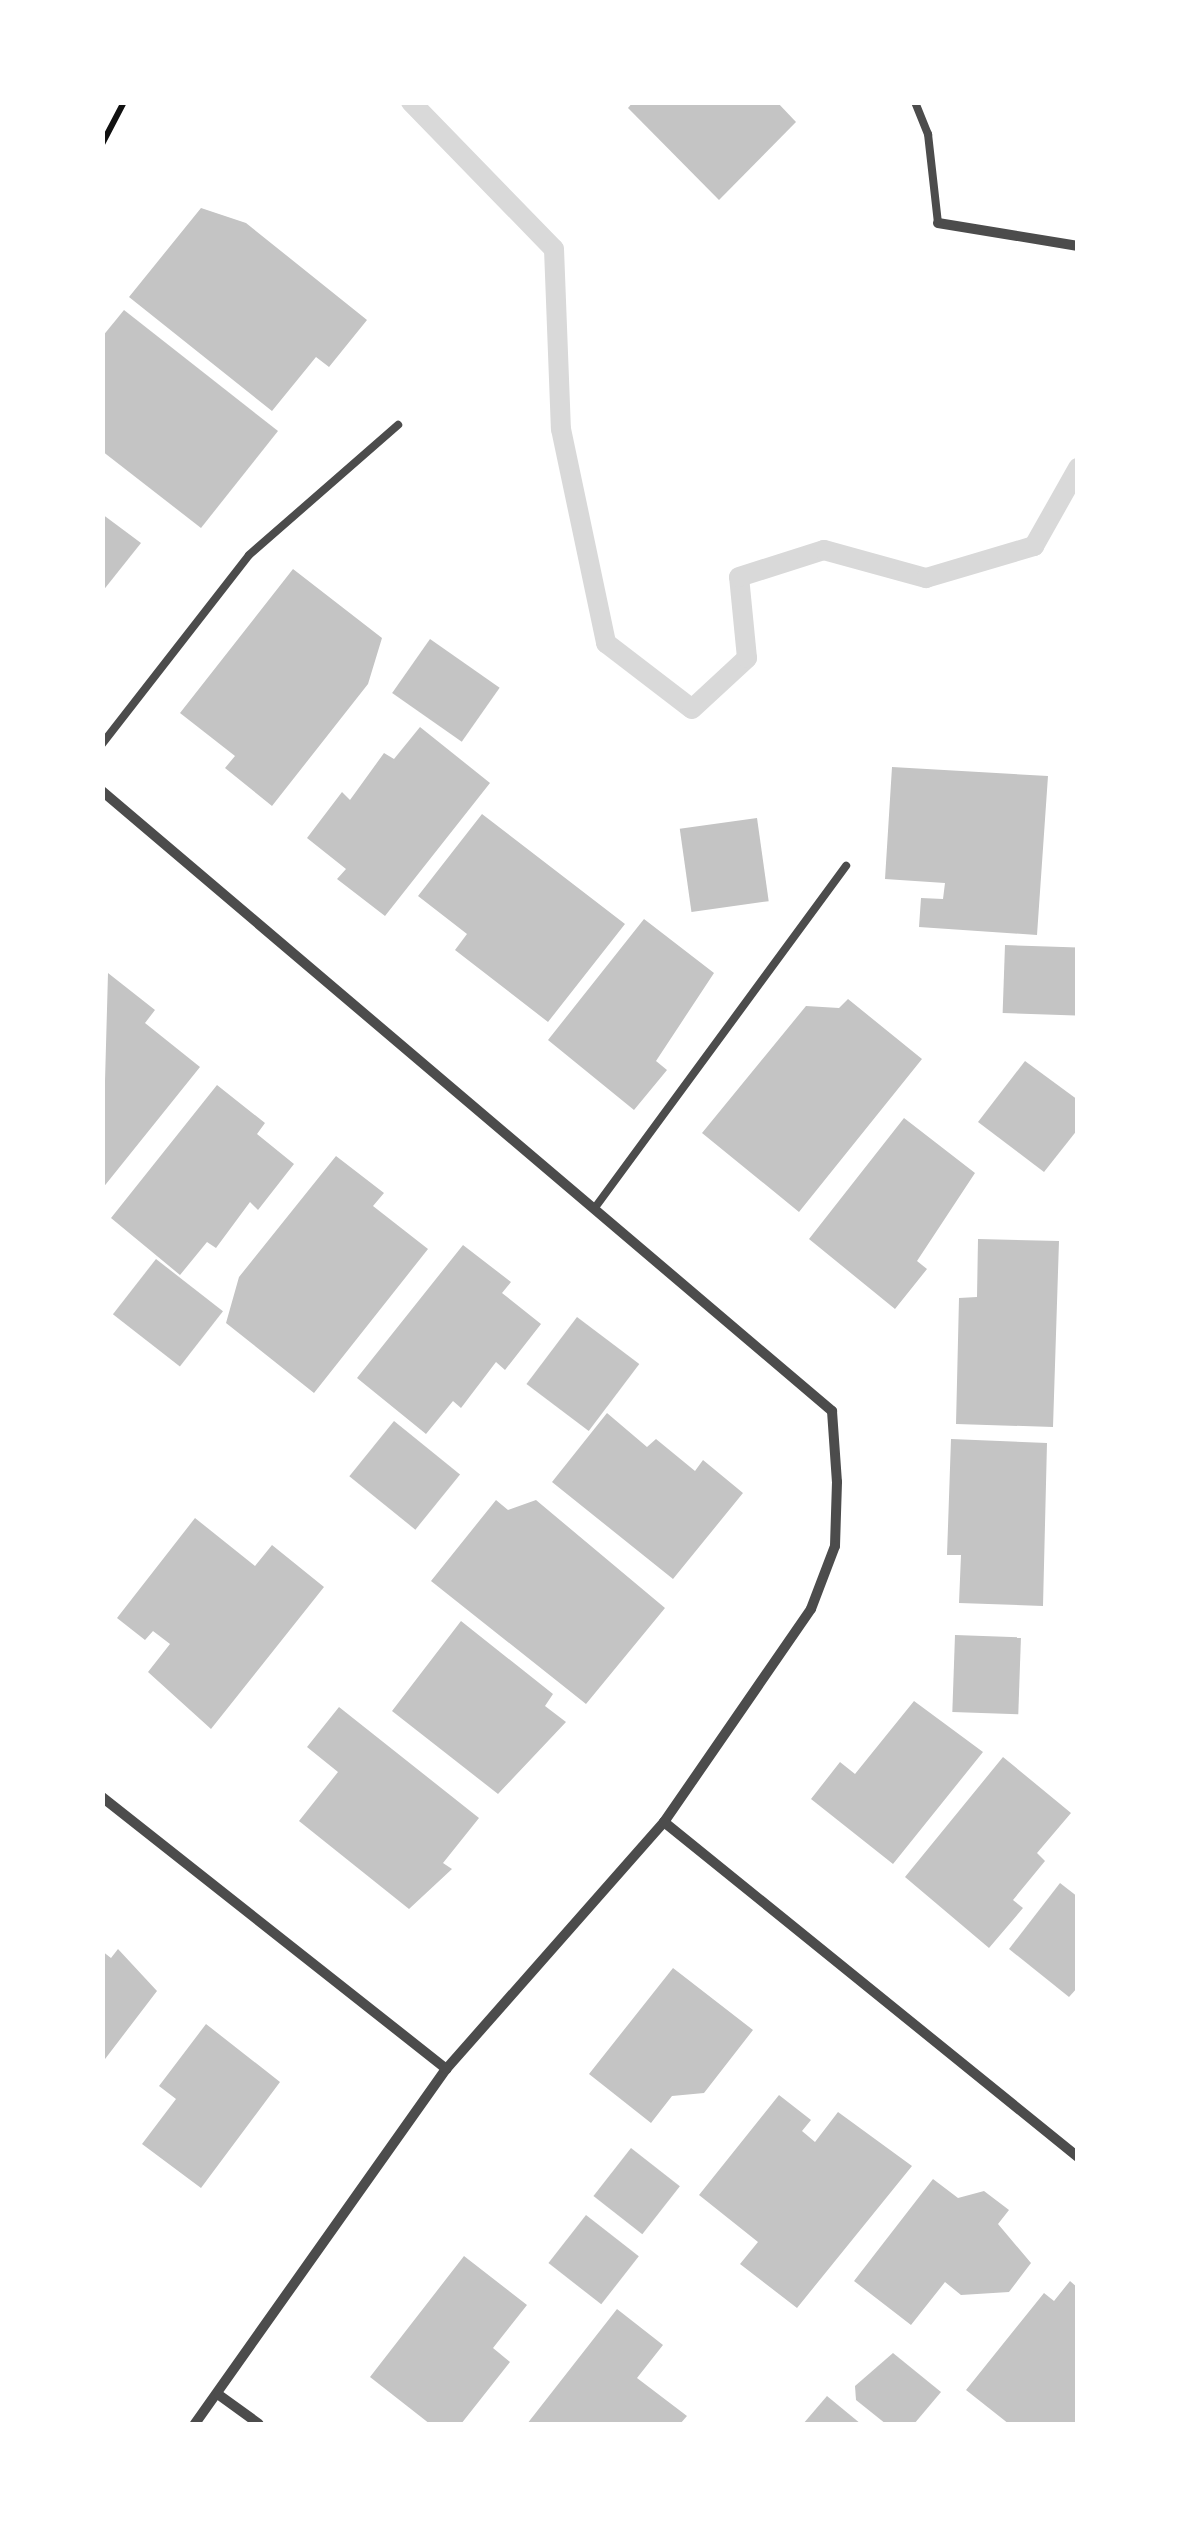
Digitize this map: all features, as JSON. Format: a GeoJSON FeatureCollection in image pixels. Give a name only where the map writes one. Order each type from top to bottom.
{"type":"FeatureCollection","features":[{"type":"Feature","properties":{"kind":"street"},"geometry":{"type":"LineString","coordinates":[[938,222],[1078,246]]}},
{"type":"Feature","properties":{"kind":"street"},"geometry":{"type":"LineString","coordinates":[[102,790],[832,1411],[835,1546],[810,1609],[664,1822],[446,2069],[195,2424]]}},
{"type":"Feature","properties":{"kind":"street"},"geometry":{"type":"LineString","coordinates":[[102,1797],[446,2069]]}},
{"type":"Feature","properties":{"kind":"street"},"geometry":{"type":"LineString","coordinates":[[664,1822],[1078,2157]]}},
{"type":"Feature","properties":{"kind":"street"},"geometry":{"type":"LineString","coordinates":[[219,2395],[259,2424]]}},
{"type":"Feature","properties":{"kind":"lane"},"geometry":{"type":"LineString","coordinates":[[915,102],[928,134],[938,222]]}},
{"type":"Feature","properties":{"kind":"lane"},"geometry":{"type":"LineString","coordinates":[[102,744],[248,555],[398,425]]}},
{"type":"Feature","properties":{"kind":"lane"},"geometry":{"type":"LineString","coordinates":[[594,1210],[846,866]]}},
{"type":"Feature","properties":{"kind":"path"},"geometry":{"type":"LineString","coordinates":[[102,144],[124,102]]}},
{"type":"Feature","properties":{"kind":"building"},"geometry":{"type":"Polygon","coordinates":[[[633,102],[777,102],[796,122],[719,200],[628,108],[633,102]]]}},
{"type":"Feature","properties":{"kind":"building"},"geometry":{"type":"Polygon","coordinates":[[[201,208],[246,223],[367,320],[329,367],[316,357],[272,411],[129,297],[201,208]]]}},
{"type":"Feature","properties":{"kind":"building"},"geometry":{"type":"Polygon","coordinates":[[[124,310],[278,431],[201,528],[102,451],[102,337],[124,310]]]}},
{"type":"Feature","properties":{"kind":"building"},"geometry":{"type":"Polygon","coordinates":[[[102,514],[141,543],[102,592],[102,514]]]}},
{"type":"Feature","properties":{"kind":"building"},"geometry":{"type":"Polygon","coordinates":[[[293,569],[382,638],[368,684],[272,806],[225,768],[235,756],[180,713],[293,569]]]}},
{"type":"Feature","properties":{"kind":"building"},"geometry":{"type":"Polygon","coordinates":[[[430,639],[500,688],[462,742],[392,693],[430,639]]]}},
{"type":"Feature","properties":{"kind":"building"},"geometry":{"type":"Polygon","coordinates":[[[420,727],[490,783],[385,916],[337,879],[346,869],[307,838],[342,792],[350,800],[384,753],[394,759],[420,727]]]}},
{"type":"Feature","properties":{"kind":"building"},"geometry":{"type":"Polygon","coordinates":[[[892,767],[1048,776],[1037,935],[919,927],[921,898],[943,899],[945,883],[885,879],[892,767]]]}},
{"type":"Feature","properties":{"kind":"building"},"geometry":{"type":"Polygon","coordinates":[[[482,814],[625,924],[548,1022],[455,950],[467,934],[418,896],[482,814]]]}},
{"type":"Feature","properties":{"kind":"building"},"geometry":{"type":"Polygon","coordinates":[[[757,818],[769,901],[691,912],[680,829],[757,818]]]}},
{"type":"Feature","properties":{"kind":"building"},"geometry":{"type":"Polygon","coordinates":[[[644,919],[714,973],[656,1061],[667,1070],[634,1110],[548,1040],[644,919]]]}},
{"type":"Feature","properties":{"kind":"building"},"geometry":{"type":"Polygon","coordinates":[[[1005,945],[1078,948],[1076,1016],[1003,1013],[1005,945]]]}},
{"type":"Feature","properties":{"kind":"building"},"geometry":{"type":"Polygon","coordinates":[[[108,973],[155,1010],[145,1023],[200,1067],[102,1189],[108,973]]]}},
{"type":"Feature","properties":{"kind":"building"},"geometry":{"type":"Polygon","coordinates":[[[848,999],[922,1059],[799,1212],[702,1133],[806,1006],[839,1008],[848,999]]]}},
{"type":"Feature","properties":{"kind":"building"},"geometry":{"type":"Polygon","coordinates":[[[1025,1061],[1078,1100],[1078,1129],[1044,1172],[978,1122],[1025,1061]]]}},
{"type":"Feature","properties":{"kind":"building"},"geometry":{"type":"Polygon","coordinates":[[[217,1085],[265,1123],[257,1134],[294,1164],[258,1210],[250,1202],[216,1248],[207,1242],[180,1275],[111,1218],[217,1085]]]}},
{"type":"Feature","properties":{"kind":"building"},"geometry":{"type":"Polygon","coordinates":[[[904,1118],[975,1173],[917,1261],[927,1269],[895,1309],[809,1239],[904,1118]]]}},
{"type":"Feature","properties":{"kind":"building"},"geometry":{"type":"Polygon","coordinates":[[[336,1156],[384,1193],[373,1206],[428,1249],[314,1393],[226,1323],[239,1277],[336,1156]]]}},
{"type":"Feature","properties":{"kind":"building"},"geometry":{"type":"Polygon","coordinates":[[[978,1239],[1059,1241],[1053,1427],[956,1424],[959,1298],[977,1297],[978,1239]]]}},
{"type":"Feature","properties":{"kind":"building"},"geometry":{"type":"Polygon","coordinates":[[[463,1245],[511,1282],[502,1293],[541,1324],[505,1370],[496,1362],[461,1408],[453,1401],[426,1434],[357,1378],[463,1245]]]}},
{"type":"Feature","properties":{"kind":"building"},"geometry":{"type":"Polygon","coordinates":[[[156,1259],[223,1311],[180,1366],[113,1314],[156,1259]]]}},
{"type":"Feature","properties":{"kind":"building"},"geometry":{"type":"Polygon","coordinates":[[[577,1317],[639,1364],[589,1431],[526,1384],[577,1317]]]}},
{"type":"Feature","properties":{"kind":"building"},"geometry":{"type":"Polygon","coordinates":[[[607,1413],[647,1447],[656,1439],[695,1471],[703,1460],[743,1493],[673,1579],[552,1482],[607,1413]]]}},
{"type":"Feature","properties":{"kind":"building"},"geometry":{"type":"Polygon","coordinates":[[[394,1421],[460,1474],[415,1530],[349,1476],[394,1421]]]}},
{"type":"Feature","properties":{"kind":"building"},"geometry":{"type":"Polygon","coordinates":[[[951,1439],[1047,1443],[1043,1606],[959,1603],[961,1555],[947,1555],[951,1439]]]}},
{"type":"Feature","properties":{"kind":"building"},"geometry":{"type":"Polygon","coordinates":[[[496,1500],[508,1510],[536,1500],[665,1608],[586,1704],[431,1581],[496,1500]]]}},
{"type":"Feature","properties":{"kind":"building"},"geometry":{"type":"Polygon","coordinates":[[[195,1518],[255,1566],[272,1545],[324,1587],[211,1729],[148,1672],[170,1644],[153,1631],[145,1640],[117,1618],[195,1518]]]}},
{"type":"Feature","properties":{"kind":"building"},"geometry":{"type":"Polygon","coordinates":[[[461,1621],[553,1694],[545,1706],[566,1722],[498,1794],[392,1711],[461,1621]]]}},
{"type":"Feature","properties":{"kind":"building"},"geometry":{"type":"Polygon","coordinates":[[[955,1635],[1021,1637],[1018,1714],[952,1712],[955,1635]]]}},
{"type":"Feature","properties":{"kind":"building"},"geometry":{"type":"Polygon","coordinates":[[[914,1701],[983,1752],[893,1864],[811,1799],[840,1762],[855,1774],[914,1701]]]}},
{"type":"Feature","properties":{"kind":"building"},"geometry":{"type":"Polygon","coordinates":[[[339,1707],[479,1818],[443,1863],[452,1869],[409,1909],[299,1821],[338,1772],[307,1747],[339,1707]]]}},
{"type":"Feature","properties":{"kind":"building"},"geometry":{"type":"Polygon","coordinates":[[[1003,1757],[1071,1813],[1037,1853],[1045,1861],[1013,1900],[1023,1908],[989,1948],[905,1877],[1003,1757]]]}},
{"type":"Feature","properties":{"kind":"building"},"geometry":{"type":"Polygon","coordinates":[[[1060,1883],[1078,1897],[1078,1987],[1069,1997],[1009,1949],[1060,1883]]]}},
{"type":"Feature","properties":{"kind":"building"},"geometry":{"type":"Polygon","coordinates":[[[118,1949],[157,1991],[102,2063],[102,1951],[111,1958],[118,1949]]]}},
{"type":"Feature","properties":{"kind":"building"},"geometry":{"type":"Polygon","coordinates":[[[673,1968],[753,2030],[704,2093],[672,2096],[651,2123],[589,2074],[673,1968]]]}},
{"type":"Feature","properties":{"kind":"building"},"geometry":{"type":"Polygon","coordinates":[[[206,2024],[280,2082],[201,2188],[142,2144],[176,2099],[159,2086],[206,2024]]]}},
{"type":"Feature","properties":{"kind":"building"},"geometry":{"type":"Polygon","coordinates":[[[779,2095],[811,2120],[802,2131],[815,2142],[838,2112],[912,2166],[797,2308],[740,2264],[758,2242],[699,2195],[779,2095]]]}},
{"type":"Feature","properties":{"kind":"building"},"geometry":{"type":"Polygon","coordinates":[[[631,2148],[680,2186],[642,2234],[593,2196],[631,2148]]]}},
{"type":"Feature","properties":{"kind":"building"},"geometry":{"type":"Polygon","coordinates":[[[933,2179],[958,2198],[984,2191],[1009,2210],[998,2224],[1031,2263],[1009,2292],[961,2295],[945,2282],[911,2325],[854,2281],[933,2179]]]}},
{"type":"Feature","properties":{"kind":"building"},"geometry":{"type":"Polygon","coordinates":[[[586,2215],[639,2256],[601,2304],[548,2263],[586,2215]]]}},
{"type":"Feature","properties":{"kind":"building"},"geometry":{"type":"Polygon","coordinates":[[[464,2256],[527,2305],[493,2348],[510,2362],[461,2424],[430,2424],[370,2377],[464,2256]]]}},
{"type":"Feature","properties":{"kind":"building"},"geometry":{"type":"Polygon","coordinates":[[[1070,2281],[1078,2288],[1078,2424],[1009,2424],[966,2390],[1044,2293],[1054,2301],[1070,2281]]]}},
{"type":"Feature","properties":{"kind":"building"},"geometry":{"type":"Polygon","coordinates":[[[617,2309],[663,2345],[637,2378],[687,2416],[680,2424],[527,2424],[617,2309]]]}},
{"type":"Feature","properties":{"kind":"building"},"geometry":{"type":"Polygon","coordinates":[[[893,2353],[941,2392],[914,2424],[886,2424],[856,2400],[855,2386],[893,2353]]]}},
{"type":"Feature","properties":{"kind":"building"},"geometry":{"type":"Polygon","coordinates":[[[827,2396],[861,2424],[803,2424],[827,2396]]]}},
{"type":"Feature","properties":{"kind":"waterway"},"geometry":{"type":"LineString","coordinates":[[411,102],[554,249],[561,429],[606,643],[692,709],[747,658],[739,577],[824,550],[926,578],[1034,546],[1078,468]]}}]}
